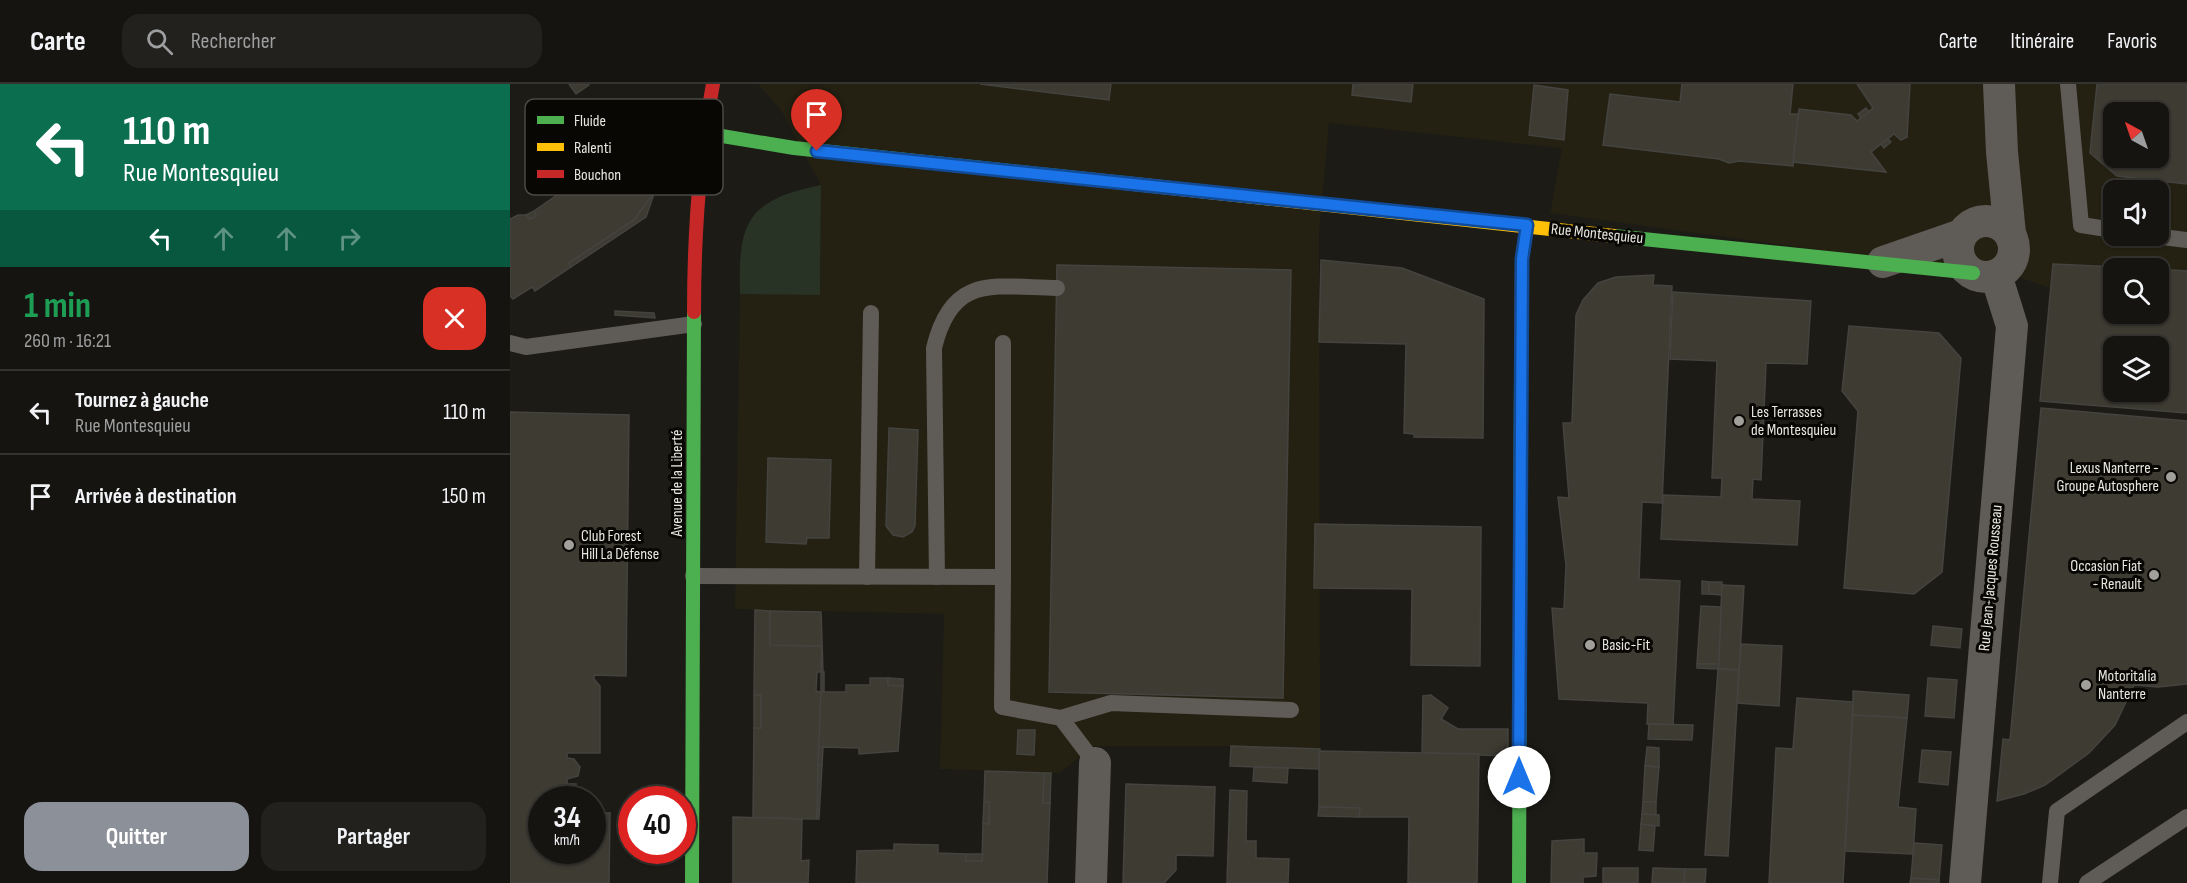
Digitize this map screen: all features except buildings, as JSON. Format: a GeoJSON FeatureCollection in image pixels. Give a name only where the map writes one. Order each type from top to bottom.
{"type":"FeatureCollection","features":[{"type":"Feature","properties":{"kind":"street","name":"Avenue de la Liberté"},"geometry":{"type":"LineString","coordinates":[[710,99],[713,84]]}},
{"type":"Feature","properties":{"kind":"street"},"geometry":{"type":"LineString","coordinates":[[1999,84],[2002,152],[2010,234]]}},
{"type":"Feature","properties":{"kind":"street","name":"Rue Montesquieu"},"geometry":{"type":"LineString","coordinates":[[723,136],[794,148],[1527,225],[1578,233],[1984,274]]}},
{"type":"Feature","properties":{"kind":"street"},"geometry":{"type":"LineString","coordinates":[[1967,229],[1990,221],[2005,228],[2014,242],[2013,258],[2003,271],[1984,274],[1961,261],[1959,244],[2002,152]]}},
{"type":"Feature","properties":{"kind":"street","name":"Avenue de la Liberté"},"geometry":{"type":"LineString","coordinates":[[692,883],[694,253],[699,195]]}},
{"type":"Feature","properties":{"kind":"street"},"geometry":{"type":"LineString","coordinates":[[1519,883],[1522,259],[1527,225]]}},
{"type":"Feature","properties":{"kind":"street","name":"Rue Montesquieu"},"geometry":{"type":"LineString","coordinates":[[1883,262],[1967,229]]}},
{"type":"Feature","properties":{"kind":"street","name":"Rue Jean-Jacques Rousseau"},"geometry":{"type":"LineString","coordinates":[[1965,883],[2012,326],[1984,274]]}},
{"type":"Feature","properties":{"kind":"street"},"geometry":{"type":"LineString","coordinates":[[1092,883],[1095,763]]}},
{"type":"Feature","properties":{"kind":"lane"},"geometry":{"type":"LineString","coordinates":[[2068,84],[2081,225],[2103,228]]}},
{"type":"Feature","properties":{"kind":"lane"},"geometry":{"type":"LineString","coordinates":[[2169,238],[2187,240]]}},
{"type":"Feature","properties":{"kind":"lane"},"geometry":{"type":"LineString","coordinates":[[937,577],[934,359],[940,323],[952,303],[968,292],[986,287],[1057,288]]}},
{"type":"Feature","properties":{"kind":"lane"},"geometry":{"type":"LineString","coordinates":[[867,577],[871,313]]}},
{"type":"Feature","properties":{"kind":"lane"},"geometry":{"type":"LineString","coordinates":[[510,344],[526,347],[694,324]]}},
{"type":"Feature","properties":{"kind":"lane"},"geometry":{"type":"LineString","coordinates":[[1003,343],[1002,707],[1061,718],[1111,703],[1291,710]]}},
{"type":"Feature","properties":{"kind":"lane"},"geometry":{"type":"LineString","coordinates":[[693,576],[1003,577]]}},
{"type":"Feature","properties":{"kind":"lane"},"geometry":{"type":"LineString","coordinates":[[1061,718],[1095,763]]}},
{"type":"Feature","properties":{"kind":"lane"},"geometry":{"type":"LineString","coordinates":[[2050,883],[2057,811],[2187,722]]}},
{"type":"Feature","properties":{"kind":"lane"},"geometry":{"type":"LineString","coordinates":[[2087,883],[2187,817]]}},
{"type":"Feature","properties":{"kind":"shaded area"},"geometry":{"type":"Polygon","coordinates":[[[758,84],[2187,84],[2187,333],[2160,324],[2169,324],[2169,258],[2103,258],[2103,306],[2018,277],[1550,213],[1562,148],[1329,123],[1319,234],[1320,749],[1231,746],[1093,746],[1060,773],[940,769],[944,614],[735,609],[740,294],[820,294],[821,185],[781,110],[758,84]]]}},
{"type":"Feature","properties":{"kind":"green space"},"geometry":{"type":"Polygon","coordinates":[[[821,185],[820,295],[740,294],[741,249],[745,232],[752,218],[762,207],[776,198],[821,185]]]}},
{"type":"Feature","properties":{"kind":"traffic: fast"},"geometry":{"type":"LineString","coordinates":[[723,136],[794,148],[1134,184]]}},
{"type":"Feature","properties":{"kind":"traffic: fast"},"geometry":{"type":"LineString","coordinates":[[1614,236],[1973,273]]}},
{"type":"Feature","properties":{"kind":"traffic: fast"},"geometry":{"type":"LineString","coordinates":[[692,883],[694,312]]}},
{"type":"Feature","properties":{"kind":"traffic: fast"},"geometry":{"type":"LineString","coordinates":[[1519,883],[1521,375]]}},
{"type":"Feature","properties":{"kind":"traffic: slow"},"geometry":{"type":"LineString","coordinates":[[1134,184],[1614,236]]}},
{"type":"Feature","properties":{"kind":"traffic: jam"},"geometry":{"type":"LineString","coordinates":[[711,99],[713,84]]}},
{"type":"Feature","properties":{"kind":"traffic: jam"},"geometry":{"type":"LineString","coordinates":[[694,312],[698,195]]}},
{"type":"Feature","properties":{"kind":"traffic: jam"},"geometry":{"type":"LineString","coordinates":[[1521,375],[1522,259],[1527,225]]}},
{"type":"Feature","properties":{"kind":"place","name":"Les Terrasses de Montesquieu"},"geometry":{"type":"Point","coordinates":[1739,421]}},
{"type":"Feature","properties":{"kind":"place","name":"Lexus Nanterre - Groupe Autosphere"},"geometry":{"type":"Point","coordinates":[2171,477]}},
{"type":"Feature","properties":{"kind":"place","name":"Club Forest Hill La Défense"},"geometry":{"type":"Point","coordinates":[569,545]}},
{"type":"Feature","properties":{"kind":"place","name":"Occasion Fiat - Renault"},"geometry":{"type":"Point","coordinates":[2154,575]}},
{"type":"Feature","properties":{"kind":"place","name":"Basic-Fit"},"geometry":{"type":"Point","coordinates":[1590,645]}},
{"type":"Feature","properties":{"kind":"place","name":"Motoritalia Nanterre"},"geometry":{"type":"Point","coordinates":[2086,685]}},
{"type":"Feature","properties":{"kind":"route"},"geometry":{"type":"LineString","coordinates":[[817,151],[1527,225],[1522,259],[1519,777]]}}]}
